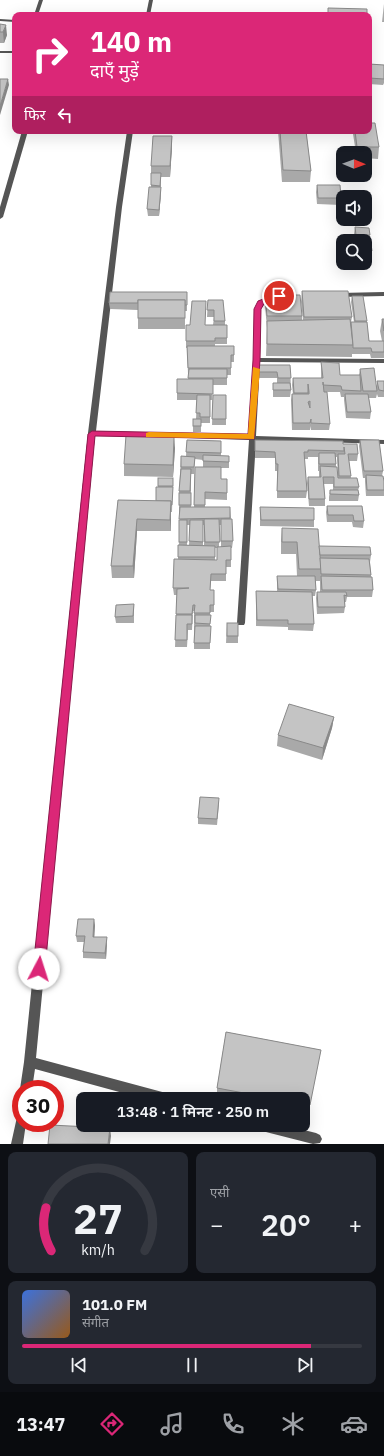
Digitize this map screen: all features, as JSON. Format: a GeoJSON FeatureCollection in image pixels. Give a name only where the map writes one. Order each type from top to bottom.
{"type":"FeatureCollection","features":[{"type":"Feature","properties":{"kind":"street"},"geometry":{"type":"LineString","coordinates":[[37,12],[41,0]]}},
{"type":"Feature","properties":{"kind":"street"},"geometry":{"type":"LineString","coordinates":[[148,12],[150,0]]}},
{"type":"Feature","properties":{"kind":"street"},"geometry":{"type":"LineString","coordinates":[[0,20],[12,21]]}},
{"type":"Feature","properties":{"kind":"street"},"geometry":{"type":"LineString","coordinates":[[0,52],[12,52]]}},
{"type":"Feature","properties":{"kind":"street"},"geometry":{"type":"LineString","coordinates":[[0,217],[24,134]]}},
{"type":"Feature","properties":{"kind":"street"},"geometry":{"type":"LineString","coordinates":[[27,1080],[92,434],[118,207],[130,134]]}},
{"type":"Feature","properties":{"kind":"street"},"geometry":{"type":"LineString","coordinates":[[331,295],[384,294]]}},
{"type":"Feature","properties":{"kind":"street"},"geometry":{"type":"LineString","coordinates":[[241,623],[251,437],[257,360],[258,309],[261,302],[279,296]]}},
{"type":"Feature","properties":{"kind":"street"},"geometry":{"type":"LineString","coordinates":[[257,360],[384,360]]}},
{"type":"Feature","properties":{"kind":"street"},"geometry":{"type":"LineString","coordinates":[[92,434],[251,437],[384,442]]}},
{"type":"Feature","properties":{"kind":"street"},"geometry":{"type":"LineString","coordinates":[[30,1062],[140,1092]]}},
{"type":"Feature","properties":{"kind":"street"},"geometry":{"type":"LineString","coordinates":[[17,1144],[19,1132]]}},
{"type":"Feature","properties":{"kind":"street"},"geometry":{"type":"LineString","coordinates":[[289,1132],[316,1139]]}},
{"type":"Feature","properties":{"kind":"building"},"geometry":{"type":"Polygon","coordinates":[[[328,8],[367,9],[367,12],[328,12],[328,8]]]}},
{"type":"Feature","properties":{"kind":"building"},"geometry":{"type":"Polygon","coordinates":[[[0,24],[6,25],[3,32],[0,32],[0,24]]]}},
{"type":"Feature","properties":{"kind":"building"},"geometry":{"type":"Polygon","coordinates":[[[372,64],[384,65],[384,79],[372,78],[372,64]]]}},
{"type":"Feature","properties":{"kind":"building"},"geometry":{"type":"Polygon","coordinates":[[[0,79],[8,79],[0,106],[0,79]]]}},
{"type":"Feature","properties":{"kind":"building"},"geometry":{"type":"Polygon","coordinates":[[[372,123],[375,123],[379,147],[357,146],[355,134],[372,134],[372,123]]]}},
{"type":"Feature","properties":{"kind":"building"},"geometry":{"type":"Polygon","coordinates":[[[280,134],[306,134],[311,171],[283,170],[280,134]]]}},
{"type":"Feature","properties":{"kind":"building"},"geometry":{"type":"Polygon","coordinates":[[[153,136],[172,136],[170,166],[151,166],[153,136]]]}},
{"type":"Feature","properties":{"kind":"building"},"geometry":{"type":"Polygon","coordinates":[[[151,173],[161,173],[160,186],[151,185],[151,173]]]}},
{"type":"Feature","properties":{"kind":"building"},"geometry":{"type":"Polygon","coordinates":[[[317,185],[340,185],[340,190],[336,190],[336,198],[318,198],[317,185]]]}},
{"type":"Feature","properties":{"kind":"building"},"geometry":{"type":"Polygon","coordinates":[[[149,187],[161,187],[159,210],[147,209],[149,187]]]}},
{"type":"Feature","properties":{"kind":"building"},"geometry":{"type":"Polygon","coordinates":[[[355,227],[369,228],[370,234],[356,234],[355,227]]]}},
{"type":"Feature","properties":{"kind":"building"},"geometry":{"type":"Polygon","coordinates":[[[302,291],[348,291],[352,317],[304,317],[302,291]]]}},
{"type":"Feature","properties":{"kind":"building"},"geometry":{"type":"Polygon","coordinates":[[[110,292],[187,292],[187,305],[185,305],[185,300],[138,300],[138,303],[109,303],[110,292]]]}},
{"type":"Feature","properties":{"kind":"building"},"geometry":{"type":"Polygon","coordinates":[[[265,295],[300,295],[302,316],[267,316],[265,295]]]}},
{"type":"Feature","properties":{"kind":"building"},"geometry":{"type":"Polygon","coordinates":[[[352,296],[363,296],[367,321],[355,321],[352,296]]]}},
{"type":"Feature","properties":{"kind":"building"},"geometry":{"type":"Polygon","coordinates":[[[138,300],[185,300],[185,318],[138,318],[138,300]]]}},
{"type":"Feature","properties":{"kind":"building"},"geometry":{"type":"Polygon","coordinates":[[[208,300],[223,300],[225,321],[214,321],[214,310],[207,310],[208,300]]]}},
{"type":"Feature","properties":{"kind":"building"},"geometry":{"type":"Polygon","coordinates":[[[192,301],[206,301],[205,325],[227,325],[227,338],[215,338],[215,341],[186,341],[186,325],[190,325],[192,301]]]}},
{"type":"Feature","properties":{"kind":"building"},"geometry":{"type":"Polygon","coordinates":[[[350,319],[353,345],[267,344],[267,321],[350,319]]]}},
{"type":"Feature","properties":{"kind":"building"},"geometry":{"type":"Polygon","coordinates":[[[382,319],[384,319],[384,331],[382,319]]]}},
{"type":"Feature","properties":{"kind":"building"},"geometry":{"type":"Polygon","coordinates":[[[351,322],[367,322],[369,341],[384,341],[384,352],[372,352],[371,348],[353,348],[351,322]]]}},
{"type":"Feature","properties":{"kind":"building"},"geometry":{"type":"Polygon","coordinates":[[[187,346],[234,346],[234,355],[231,355],[231,368],[188,368],[187,346]]]}},
{"type":"Feature","properties":{"kind":"building"},"geometry":{"type":"Polygon","coordinates":[[[321,362],[339,363],[340,375],[360,375],[361,391],[342,390],[341,386],[323,385],[324,392],[327,392],[330,424],[311,423],[311,419],[310,423],[293,423],[292,394],[309,394],[309,392],[308,384],[308,393],[294,393],[293,378],[323,378],[321,362]]]}},
{"type":"Feature","properties":{"kind":"building"},"geometry":{"type":"Polygon","coordinates":[[[258,365],[290,365],[291,378],[278,378],[277,372],[259,372],[258,365]]]}},
{"type":"Feature","properties":{"kind":"building"},"geometry":{"type":"Polygon","coordinates":[[[374,368],[377,391],[363,391],[360,369],[374,368]]]}},
{"type":"Feature","properties":{"kind":"building"},"geometry":{"type":"Polygon","coordinates":[[[189,369],[227,369],[227,378],[188,378],[189,369]]]}},
{"type":"Feature","properties":{"kind":"building"},"geometry":{"type":"Polygon","coordinates":[[[177,379],[213,379],[213,394],[177,393],[177,379]]]}},
{"type":"Feature","properties":{"kind":"building"},"geometry":{"type":"Polygon","coordinates":[[[377,381],[384,381],[384,391],[379,390],[377,381]]]}},
{"type":"Feature","properties":{"kind":"building"},"geometry":{"type":"Polygon","coordinates":[[[273,383],[290,383],[291,390],[273,390],[273,383]]]}},
{"type":"Feature","properties":{"kind":"building"},"geometry":{"type":"Polygon","coordinates":[[[345,394],[368,394],[371,412],[347,412],[345,394]]]}},
{"type":"Feature","properties":{"kind":"building"},"geometry":{"type":"Polygon","coordinates":[[[197,395],[210,395],[210,417],[200,417],[200,413],[196,413],[197,395]]]}},
{"type":"Feature","properties":{"kind":"building"},"geometry":{"type":"Polygon","coordinates":[[[213,395],[226,395],[226,419],[212,419],[213,395]]]}},
{"type":"Feature","properties":{"kind":"building"},"geometry":{"type":"Polygon","coordinates":[[[193,419],[201,419],[201,426],[193,426],[193,419]]]}},
{"type":"Feature","properties":{"kind":"building"},"geometry":{"type":"Polygon","coordinates":[[[126,435],[174,436],[173,465],[124,464],[126,435]]]}},
{"type":"Feature","properties":{"kind":"building"},"geometry":{"type":"Polygon","coordinates":[[[187,440],[221,441],[221,453],[186,452],[187,440]]]}},
{"type":"Feature","properties":{"kind":"building"},"geometry":{"type":"Polygon","coordinates":[[[255,440],[343,441],[343,444],[357,444],[358,454],[348,454],[351,476],[339,476],[338,454],[345,454],[344,447],[344,451],[308,450],[308,452],[304,452],[307,491],[277,491],[278,464],[276,464],[275,452],[255,451],[255,440]]]}},
{"type":"Feature","properties":{"kind":"building"},"geometry":{"type":"Polygon","coordinates":[[[360,440],[379,440],[383,471],[364,471],[360,440]]]}},
{"type":"Feature","properties":{"kind":"building"},"geometry":{"type":"Polygon","coordinates":[[[319,453],[335,453],[336,464],[319,464],[319,453]]]}},
{"type":"Feature","properties":{"kind":"building"},"geometry":{"type":"Polygon","coordinates":[[[203,455],[229,456],[229,462],[203,461],[203,455]]]}},
{"type":"Feature","properties":{"kind":"building"},"geometry":{"type":"Polygon","coordinates":[[[181,456],[195,457],[194,467],[181,467],[181,456]]]}},
{"type":"Feature","properties":{"kind":"building"},"geometry":{"type":"Polygon","coordinates":[[[320,466],[337,467],[338,478],[357,478],[359,487],[334,487],[334,477],[323,477],[325,499],[309,499],[308,477],[321,477],[320,466]]]}},
{"type":"Feature","properties":{"kind":"building"},"geometry":{"type":"Polygon","coordinates":[[[195,467],[221,467],[221,479],[227,479],[227,493],[205,492],[205,505],[194,505],[195,467]]]}},
{"type":"Feature","properties":{"kind":"building"},"geometry":{"type":"Polygon","coordinates":[[[181,469],[191,469],[190,491],[179,491],[181,469]]]}},
{"type":"Feature","properties":{"kind":"building"},"geometry":{"type":"Polygon","coordinates":[[[366,475],[383,476],[384,490],[367,490],[366,475]]]}},
{"type":"Feature","properties":{"kind":"building"},"geometry":{"type":"Polygon","coordinates":[[[158,478],[173,478],[173,486],[158,486],[158,478]]]}},
{"type":"Feature","properties":{"kind":"building"},"geometry":{"type":"Polygon","coordinates":[[[156,487],[173,487],[172,505],[171,501],[156,501],[156,487]]]}},
{"type":"Feature","properties":{"kind":"building"},"geometry":{"type":"Polygon","coordinates":[[[330,490],[358,490],[359,495],[330,494],[330,490]]]}},
{"type":"Feature","properties":{"kind":"building"},"geometry":{"type":"Polygon","coordinates":[[[179,493],[191,493],[191,505],[179,505],[179,493]]]}},
{"type":"Feature","properties":{"kind":"building"},"geometry":{"type":"Polygon","coordinates":[[[118,500],[171,501],[170,520],[137,519],[133,566],[111,566],[118,500]]]}},
{"type":"Feature","properties":{"kind":"building"},"geometry":{"type":"Polygon","coordinates":[[[327,506],[362,506],[364,521],[354,521],[353,515],[328,515],[327,506]]]}},
{"type":"Feature","properties":{"kind":"building"},"geometry":{"type":"Polygon","coordinates":[[[180,507],[230,507],[230,518],[179,519],[180,507]]]}},
{"type":"Feature","properties":{"kind":"building"},"geometry":{"type":"Polygon","coordinates":[[[260,507],[314,508],[314,520],[261,520],[260,507]]]}},
{"type":"Feature","properties":{"kind":"building"},"geometry":{"type":"Polygon","coordinates":[[[204,519],[219,519],[220,542],[205,542],[204,519]]]}},
{"type":"Feature","properties":{"kind":"building"},"geometry":{"type":"Polygon","coordinates":[[[221,519],[232,519],[233,541],[221,541],[221,519]]]}},
{"type":"Feature","properties":{"kind":"building"},"geometry":{"type":"Polygon","coordinates":[[[179,520],[187,520],[187,542],[179,542],[179,520]]]}},
{"type":"Feature","properties":{"kind":"building"},"geometry":{"type":"Polygon","coordinates":[[[190,520],[203,520],[203,542],[189,541],[190,520]]]}},
{"type":"Feature","properties":{"kind":"building"},"geometry":{"type":"Polygon","coordinates":[[[282,528],[318,529],[321,569],[299,569],[297,542],[282,542],[282,528]]]}},
{"type":"Feature","properties":{"kind":"building"},"geometry":{"type":"Polygon","coordinates":[[[178,545],[215,546],[215,557],[178,557],[178,545]]]}},
{"type":"Feature","properties":{"kind":"building"},"geometry":{"type":"Polygon","coordinates":[[[231,546],[231,560],[226,560],[226,574],[211,574],[210,590],[214,590],[214,605],[210,605],[210,613],[194,613],[195,605],[193,605],[192,614],[176,614],[177,589],[189,588],[173,588],[174,559],[217,560],[217,547],[231,546]]]}},
{"type":"Feature","properties":{"kind":"building"},"geometry":{"type":"Polygon","coordinates":[[[319,546],[370,547],[371,555],[320,555],[319,546]]]}},
{"type":"Feature","properties":{"kind":"building"},"geometry":{"type":"Polygon","coordinates":[[[320,558],[369,559],[371,575],[321,574],[320,558]]]}},
{"type":"Feature","properties":{"kind":"building"},"geometry":{"type":"Polygon","coordinates":[[[277,576],[315,576],[316,590],[278,589],[277,576]]]}},
{"type":"Feature","properties":{"kind":"building"},"geometry":{"type":"Polygon","coordinates":[[[321,576],[372,577],[373,590],[322,590],[321,576]]]}},
{"type":"Feature","properties":{"kind":"building"},"geometry":{"type":"Polygon","coordinates":[[[256,591],[312,592],[314,624],[288,624],[288,620],[257,620],[256,591]]]}},
{"type":"Feature","properties":{"kind":"building"},"geometry":{"type":"Polygon","coordinates":[[[317,592],[346,592],[347,596],[344,595],[345,607],[318,607],[317,592]]]}},
{"type":"Feature","properties":{"kind":"building"},"geometry":{"type":"Polygon","coordinates":[[[134,604],[133,616],[115,617],[116,605],[134,604]]]}},
{"type":"Feature","properties":{"kind":"building"},"geometry":{"type":"Polygon","coordinates":[[[176,615],[192,615],[192,624],[187,624],[187,640],[175,640],[176,615]]]}},
{"type":"Feature","properties":{"kind":"building"},"geometry":{"type":"Polygon","coordinates":[[[195,615],[211,615],[210,624],[195,623],[195,615]]]}},
{"type":"Feature","properties":{"kind":"building"},"geometry":{"type":"Polygon","coordinates":[[[227,623],[238,623],[238,636],[227,636],[227,623]]]}},
{"type":"Feature","properties":{"kind":"building"},"geometry":{"type":"Polygon","coordinates":[[[195,626],[211,626],[210,643],[194,643],[195,626]]]}},
{"type":"Feature","properties":{"kind":"building"},"geometry":{"type":"Polygon","coordinates":[[[289,704],[334,717],[323,748],[278,735],[289,704]]]}},
{"type":"Feature","properties":{"kind":"building"},"geometry":{"type":"Polygon","coordinates":[[[200,797],[219,798],[217,819],[198,818],[200,797]]]}},
{"type":"Feature","properties":{"kind":"building"},"geometry":{"type":"Polygon","coordinates":[[[78,919],[94,919],[93,937],[107,937],[105,953],[83,952],[85,936],[76,936],[78,919]]]}},
{"type":"Feature","properties":{"kind":"building"},"geometry":{"type":"Polygon","coordinates":[[[226,1032],[321,1050],[310,1105],[310,1092],[238,1092],[217,1088],[226,1032]]]}},
{"type":"Feature","properties":{"kind":"building"},"geometry":{"type":"Polygon","coordinates":[[[64,1126],[76,1126],[76,1132],[110,1132],[108,1144],[48,1144],[49,1132],[64,1132],[64,1126]]]}},
{"type":"Feature","properties":{"kind":"slow traffic"},"geometry":{"type":"LineString","coordinates":[[149,435],[251,437],[256,369]]}},
{"type":"Feature","properties":{"kind":"route"},"geometry":{"type":"LineString","coordinates":[[39,969],[92,434],[251,437],[257,360],[258,309],[261,302],[279,296]]}}]}
